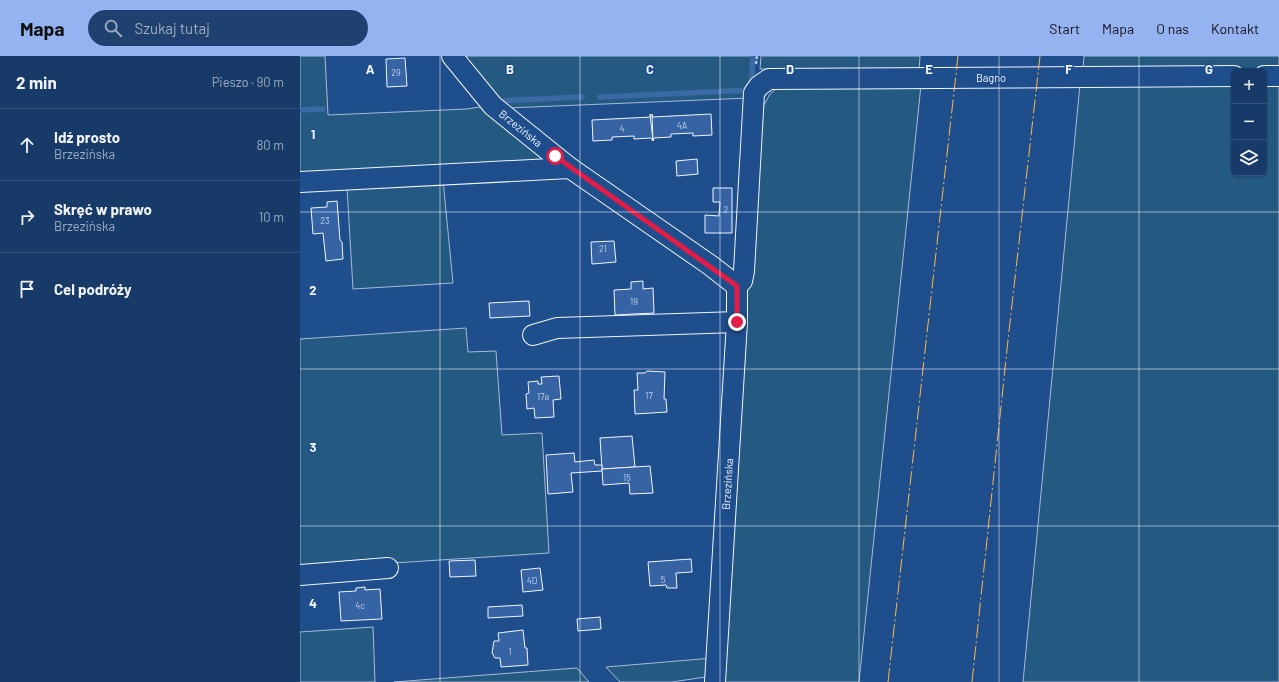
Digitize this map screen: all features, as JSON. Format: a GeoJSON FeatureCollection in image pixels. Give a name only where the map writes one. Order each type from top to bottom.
{"type":"FeatureCollection","features":[{"type":"Feature","properties":{"kind":"street","name":"Brzezińska"},"geometry":{"type":"LineString","coordinates":[[452,56],[493,106],[570,168],[697,256],[737,286]]}},
{"type":"Feature","properties":{"kind":"street","name":"Bagno"},"geometry":{"type":"LineString","coordinates":[[754,93],[759,86],[769,79],[1231,76]]}},
{"type":"Feature","properties":{"kind":"street"},"geometry":{"type":"LineString","coordinates":[[1267,76],[1279,76]]}},
{"type":"Feature","properties":{"kind":"street","name":"Brzezińska"},"geometry":{"type":"LineString","coordinates":[[715,682],[737,322],[737,286],[742,281],[744,272],[754,93]]}},
{"type":"Feature","properties":{"kind":"street"},"geometry":{"type":"LineString","coordinates":[[300,182],[570,168]]}},
{"type":"Feature","properties":{"kind":"street"},"geometry":{"type":"LineString","coordinates":[[533,335],[557,328],[737,322]]}},
{"type":"Feature","properties":{"kind":"street"},"geometry":{"type":"LineString","coordinates":[[300,575],[388,568]]}},
{"type":"Feature","properties":{"kind":"shaded area"},"geometry":{"type":"Polygon","coordinates":[[[300,56],[325,56],[328,115],[467,109],[480,107],[557,163],[300,177],[300,56]]]}},
{"type":"Feature","properties":{"kind":"shaded area"},"geometry":{"type":"Polygon","coordinates":[[[463,56],[753,56],[750,98],[507,108],[463,56]]]}},
{"type":"Feature","properties":{"kind":"shaded area"},"geometry":{"type":"Polygon","coordinates":[[[761,56],[920,56],[919,71],[760,69],[761,56]]]}},
{"type":"Feature","properties":{"kind":"shaded area"},"geometry":{"type":"Polygon","coordinates":[[[1084,56],[1279,56],[1279,69],[1083,68],[1084,56]]]}},
{"type":"Feature","properties":{"kind":"shaded area"},"geometry":{"type":"Polygon","coordinates":[[[1080,84],[1231,84],[1231,176],[1267,176],[1267,84],[1279,84],[1279,682],[1023,682],[1080,84]]]}},
{"type":"Feature","properties":{"kind":"shaded area"},"geometry":{"type":"Polygon","coordinates":[[[781,85],[921,85],[859,682],[719,682],[758,116],[770,94],[781,85]]]}},
{"type":"Feature","properties":{"kind":"shaded area"},"geometry":{"type":"Polygon","coordinates":[[[443,180],[453,283],[353,289],[347,188],[443,180]]]}},
{"type":"Feature","properties":{"kind":"shaded area"},"geometry":{"type":"Polygon","coordinates":[[[466,328],[468,352],[496,351],[502,435],[542,433],[549,553],[300,569],[300,339],[466,328]]]}},
{"type":"Feature","properties":{"kind":"shaded area"},"geometry":{"type":"Polygon","coordinates":[[[373,627],[375,682],[300,682],[300,632],[373,627]]]}},
{"type":"Feature","properties":{"kind":"shaded area"},"geometry":{"type":"Polygon","coordinates":[[[713,658],[712,676],[672,682],[620,682],[606,667],[713,658]]]}},
{"type":"Feature","properties":{"kind":"shaded area"},"geometry":{"type":"Polygon","coordinates":[[[577,668],[589,682],[394,682],[577,668]]]}},
{"type":"Feature","properties":{"kind":"building"},"geometry":{"type":"Polygon","coordinates":[[[405,58],[407,86],[387,87],[386,59],[405,58]]]}},
{"type":"Feature","properties":{"kind":"building"},"geometry":{"type":"Polygon","coordinates":[[[652,114],[653,117],[711,114],[712,135],[693,136],[693,133],[671,134],[671,137],[654,138],[653,141],[652,114]]]}},
{"type":"Feature","properties":{"kind":"building"},"geometry":{"type":"Polygon","coordinates":[[[650,117],[653,141],[651,138],[634,139],[634,136],[612,137],[612,140],[593,141],[592,120],[650,117]]]}},
{"type":"Feature","properties":{"kind":"building"},"geometry":{"type":"Polygon","coordinates":[[[697,159],[698,174],[677,176],[676,161],[697,159]]]}},
{"type":"Feature","properties":{"kind":"building"},"geometry":{"type":"Polygon","coordinates":[[[713,188],[732,188],[732,233],[705,233],[705,215],[719,216],[720,202],[713,202],[713,188]]]}},
{"type":"Feature","properties":{"kind":"building"},"geometry":{"type":"Polygon","coordinates":[[[337,201],[343,259],[326,261],[323,233],[313,234],[311,208],[327,207],[327,202],[337,201]]]}},
{"type":"Feature","properties":{"kind":"building"},"geometry":{"type":"Polygon","coordinates":[[[614,241],[616,262],[592,264],[591,242],[614,241]]]}},
{"type":"Feature","properties":{"kind":"building"},"geometry":{"type":"Polygon","coordinates":[[[643,281],[643,289],[653,288],[654,313],[615,315],[614,290],[631,289],[631,282],[643,281]]]}},
{"type":"Feature","properties":{"kind":"building"},"geometry":{"type":"Polygon","coordinates":[[[529,301],[530,316],[490,318],[489,303],[529,301]]]}},
{"type":"Feature","properties":{"kind":"building"},"geometry":{"type":"Polygon","coordinates":[[[647,371],[665,372],[664,399],[666,399],[667,412],[635,414],[634,390],[638,390],[637,373],[645,373],[647,371]]]}},
{"type":"Feature","properties":{"kind":"building"},"geometry":{"type":"Polygon","coordinates":[[[559,376],[561,399],[553,400],[554,417],[535,418],[534,408],[527,409],[526,394],[529,393],[528,382],[538,381],[538,384],[542,384],[541,377],[559,376]]]}},
{"type":"Feature","properties":{"kind":"building"},"geometry":{"type":"Polygon","coordinates":[[[632,436],[635,467],[602,469],[600,438],[632,436]]]}},
{"type":"Feature","properties":{"kind":"building"},"geometry":{"type":"Polygon","coordinates":[[[574,453],[575,462],[594,460],[595,465],[602,465],[602,471],[571,473],[573,492],[548,494],[546,455],[574,453]]]}},
{"type":"Feature","properties":{"kind":"building"},"geometry":{"type":"Polygon","coordinates":[[[650,466],[653,493],[630,494],[629,483],[603,485],[602,469],[650,466]]]}},
{"type":"Feature","properties":{"kind":"building"},"geometry":{"type":"Polygon","coordinates":[[[691,559],[692,572],[676,573],[677,588],[667,588],[666,585],[650,586],[648,562],[691,559]]]}},
{"type":"Feature","properties":{"kind":"building"},"geometry":{"type":"Polygon","coordinates":[[[475,560],[476,576],[450,577],[449,561],[475,560]]]}},
{"type":"Feature","properties":{"kind":"building"},"geometry":{"type":"Polygon","coordinates":[[[540,568],[543,590],[523,592],[521,570],[540,568]]]}},
{"type":"Feature","properties":{"kind":"building"},"geometry":{"type":"Polygon","coordinates":[[[365,587],[365,590],[380,589],[382,619],[341,621],[339,592],[356,591],[356,588],[365,587]]]}},
{"type":"Feature","properties":{"kind":"building"},"geometry":{"type":"Polygon","coordinates":[[[522,605],[523,616],[488,618],[488,607],[522,605]]]}},
{"type":"Feature","properties":{"kind":"building"},"geometry":{"type":"Polygon","coordinates":[[[600,617],[601,629],[578,631],[577,619],[600,617]]]}},
{"type":"Feature","properties":{"kind":"building"},"geometry":{"type":"Polygon","coordinates":[[[523,630],[525,648],[527,648],[528,665],[501,667],[500,658],[495,658],[492,653],[494,641],[499,641],[498,633],[523,630]]]}},
{"type":"Feature","properties":{"kind":"waterway"},"geometry":{"type":"LineString","coordinates":[[600,97],[751,90],[753,56]]}},
{"type":"Feature","properties":{"kind":"waterway"},"geometry":{"type":"LineString","coordinates":[[497,101],[582,97]]}},
{"type":"Feature","properties":{"kind":"waterway"},"geometry":{"type":"LineString","coordinates":[[300,110],[323,109]]}},
{"type":"Feature","properties":{"kind":"power"},"geometry":{"type":"LineString","coordinates":[[888,682],[958,56]]}},
{"type":"Feature","properties":{"kind":"power"},"geometry":{"type":"LineString","coordinates":[[972,682],[1040,56]]}},
{"type":"Feature","properties":{"kind":"route"},"geometry":{"type":"LineString","coordinates":[[555,156],[710,265],[737,286],[737,322]]}}]}
